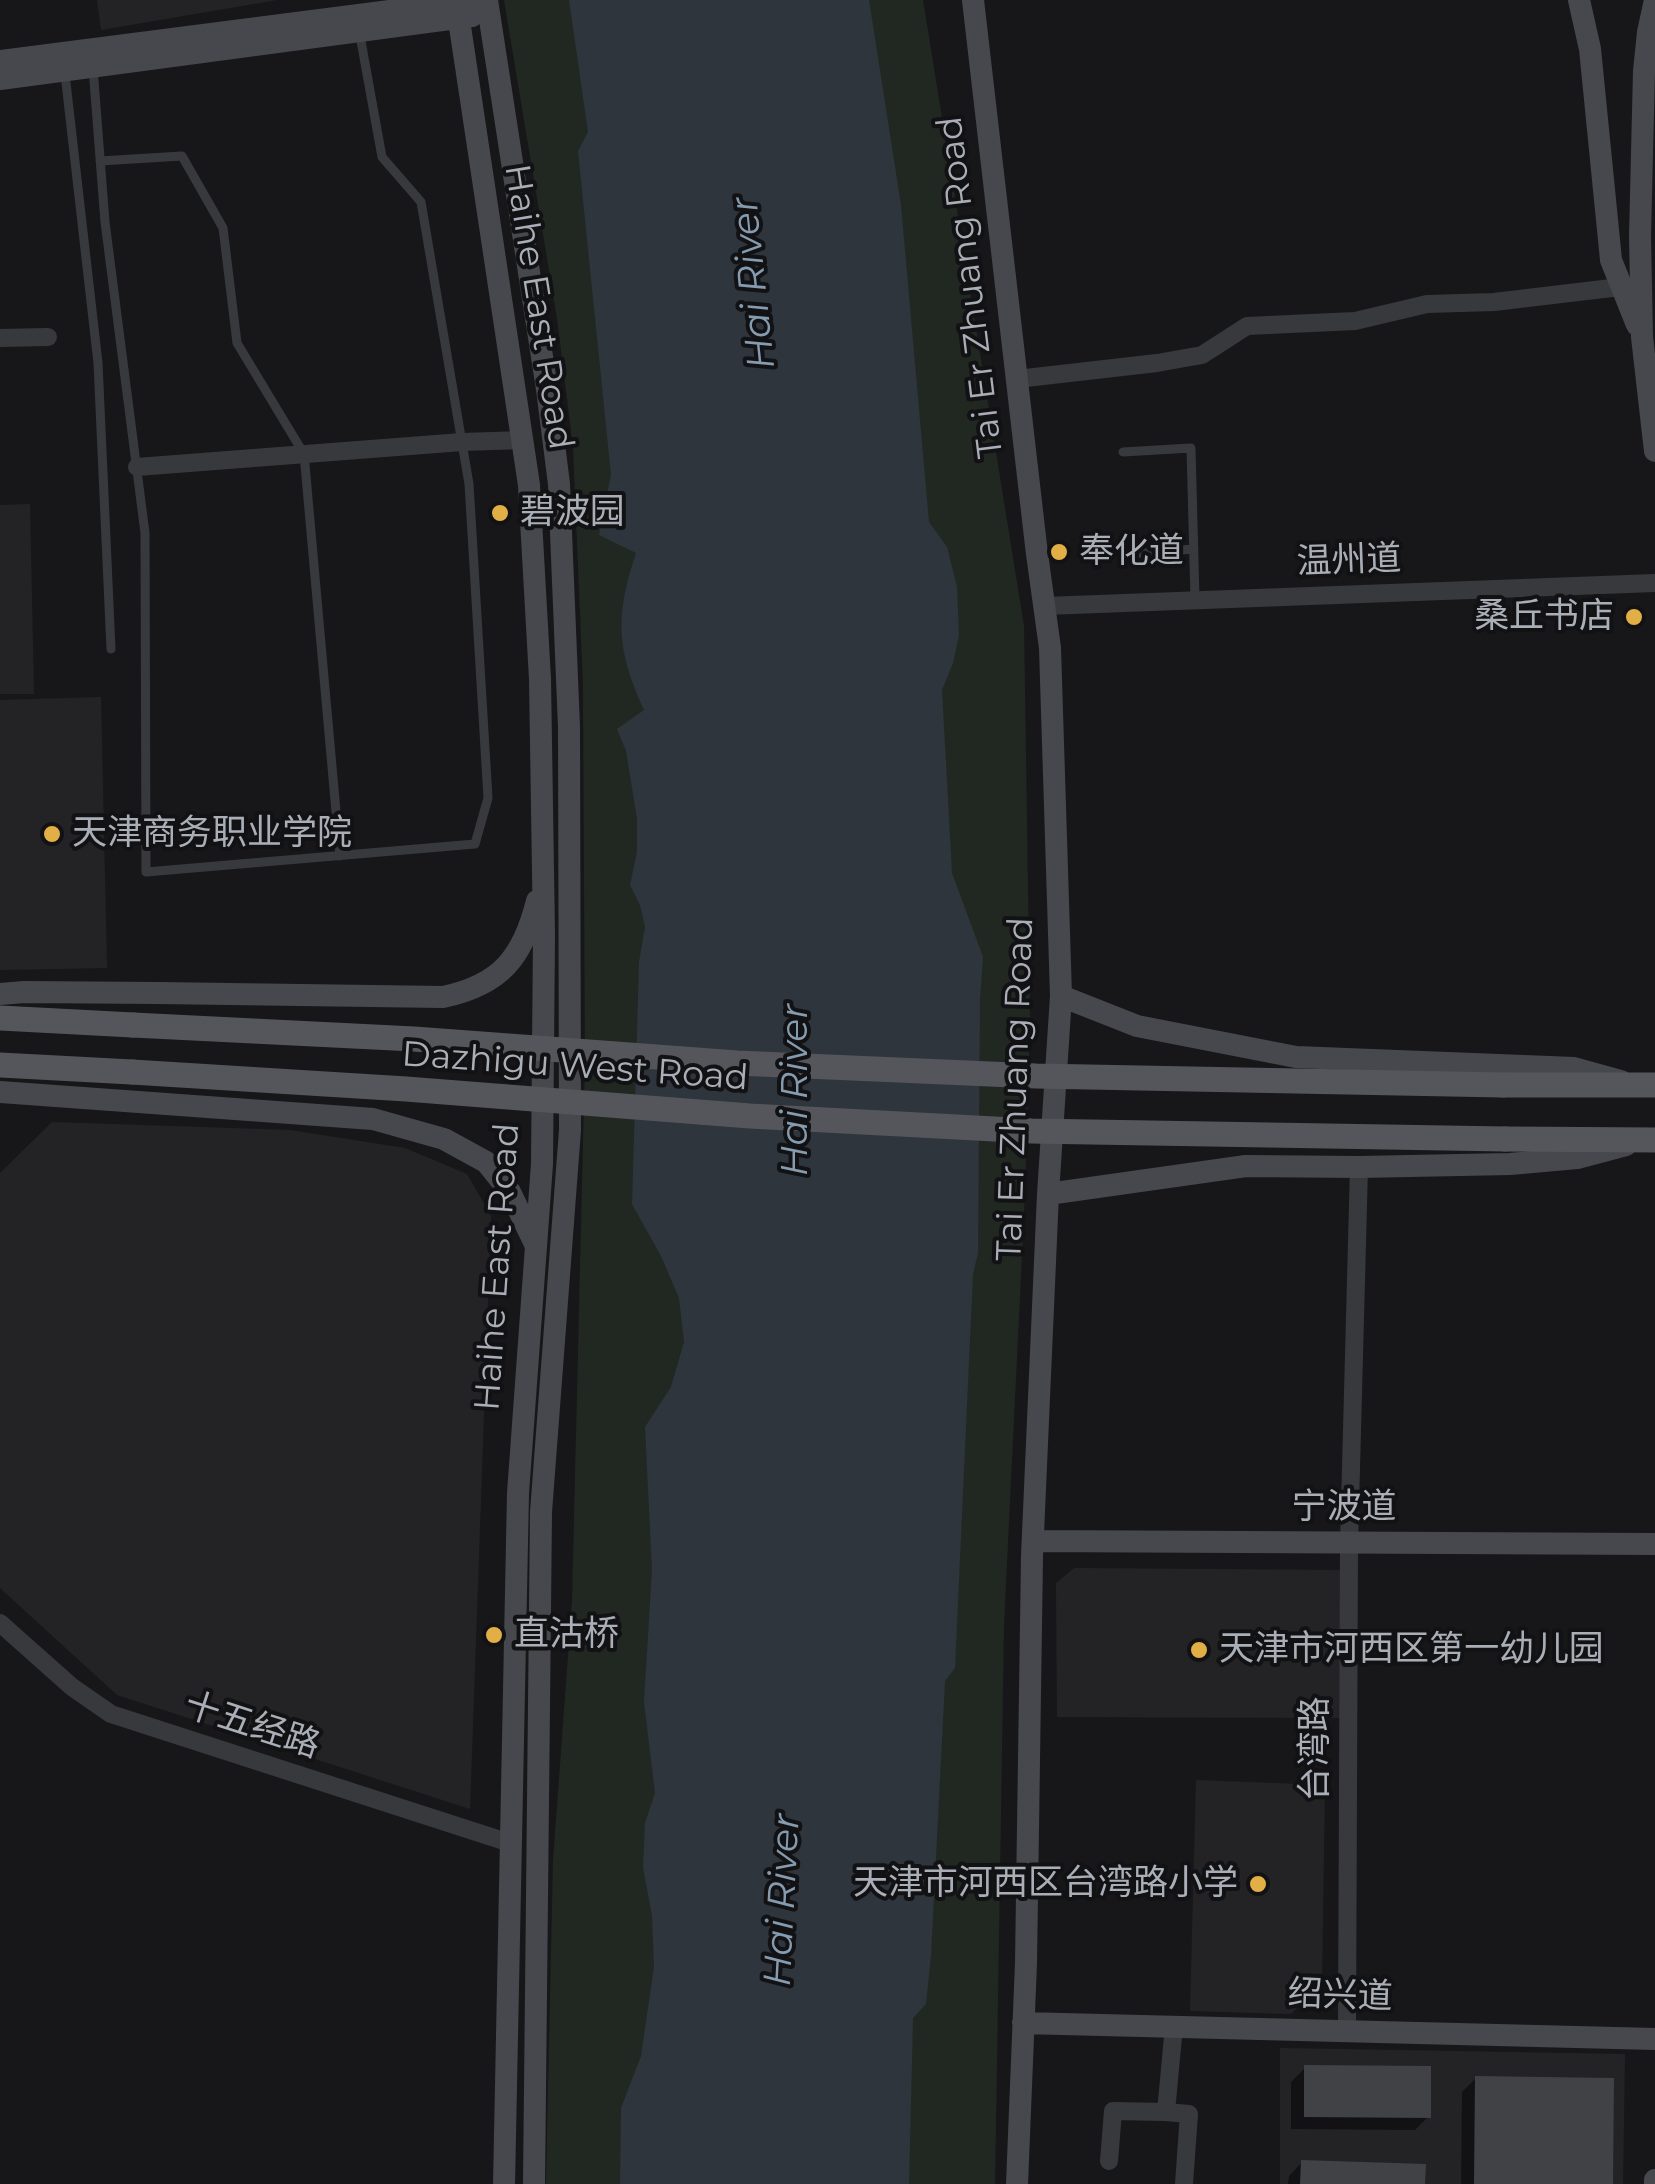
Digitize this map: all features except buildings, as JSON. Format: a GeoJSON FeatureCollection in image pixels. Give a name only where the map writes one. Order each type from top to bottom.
{"type":"FeatureCollection","features":[{"type":"Feature","properties":{"kind":"main road","name":"Tai Er Zhuang Road"},"geometry":{"type":"LineString","coordinates":[[974,0],[1050,648],[1061,996],[1033,1541],[1026,1963],[1017,2184]]}},
{"type":"Feature","properties":{"kind":"main road"},"geometry":{"type":"LineString","coordinates":[[1579,0],[1590,49],[1611,260],[1642,337]]}},
{"type":"Feature","properties":{"kind":"main road"},"geometry":{"type":"LineString","coordinates":[[1654,0],[1644,89],[1640,236],[1642,337],[1655,451]]}},
{"type":"Feature","properties":{"kind":"main road"},"geometry":{"type":"LineString","coordinates":[[0,79],[63,62],[470,6]]}},
{"type":"Feature","properties":{"kind":"main road","name":"Haihe East Road"},"geometry":{"type":"LineString","coordinates":[[470,6],[529,485],[540,679],[542,1164],[518,1493],[504,2184]]}},
{"type":"Feature","properties":{"kind":"main road","name":"Haihe East Road"},"geometry":{"type":"LineString","coordinates":[[470,6],[547,388],[559,484],[570,727],[570,1130],[541,1512],[534,2184]]}},
{"type":"Feature","properties":{"kind":"main road"},"geometry":{"type":"LineString","coordinates":[[0,61],[63,62]]}},
{"type":"Feature","properties":{"kind":"main road"},"geometry":{"type":"LineString","coordinates":[[0,994],[139,992],[410,998],[471,992],[508,964],[520,945],[531,925],[543,873]]}},
{"type":"Feature","properties":{"kind":"main road"},"geometry":{"type":"LineString","coordinates":[[1061,996],[1137,1026],[1296,1057],[1574,1068],[1647,1086]]}},
{"type":"Feature","properties":{"kind":"main road","name":"Dazhigu West Road"},"geometry":{"type":"LineString","coordinates":[[0,1018],[414,1038],[736,1064],[1036,1076],[1647,1086]]}},
{"type":"Feature","properties":{"kind":"main road","name":"Dazhigu West Road"},"geometry":{"type":"LineString","coordinates":[[0,1065],[406,1089],[750,1116],[1032,1131],[1650,1140]]}},
{"type":"Feature","properties":{"kind":"main road"},"geometry":{"type":"LineString","coordinates":[[0,1092],[373,1119],[444,1138],[486,1162],[510,1192],[536,1246]]}},
{"type":"Feature","properties":{"kind":"main road"},"geometry":{"type":"LineString","coordinates":[[1048,1194],[1246,1166],[1510,1164],[1578,1158],[1650,1140]]}},
{"type":"Feature","properties":{"kind":"main road","name":"宁波道"},"geometry":{"type":"LineString","coordinates":[[1033,1541],[1655,1544]]}},
{"type":"Feature","properties":{"kind":"main road","name":"绍兴道"},"geometry":{"type":"LineString","coordinates":[[1022,2024],[1655,2039]]}},
{"type":"Feature","properties":{"kind":"street"},"geometry":{"type":"LineString","coordinates":[[1017,379],[1202,355],[1248,326],[1355,321],[1427,304],[1494,302],[1620,287]]}},
{"type":"Feature","properties":{"kind":"street"},"geometry":{"type":"LineString","coordinates":[[0,338],[48,336]]}},
{"type":"Feature","properties":{"kind":"street"},"geometry":{"type":"LineString","coordinates":[[137,467],[524,440]]}},
{"type":"Feature","properties":{"kind":"street","name":"温州道"},"geometry":{"type":"LineString","coordinates":[[1045,606],[1655,583]]}},
{"type":"Feature","properties":{"kind":"street","name":"台湾路"},"geometry":{"type":"LineString","coordinates":[[1346,2031],[1350,1543],[1359,1167]]}},
{"type":"Feature","properties":{"kind":"street","name":"十五经路"},"geometry":{"type":"LineString","coordinates":[[0,1623],[72,1687],[110,1714],[510,1843]]}},
{"type":"Feature","properties":{"kind":"street"},"geometry":{"type":"LineString","coordinates":[[1166,2112],[1174,2026]]}},
{"type":"Feature","properties":{"kind":"street"},"geometry":{"type":"LineString","coordinates":[[1109,2160],[1114,2111],[1189,2114],[1184,2184]]}},
{"type":"Feature","properties":{"kind":"lane"},"geometry":{"type":"LineString","coordinates":[[92,58],[105,222],[145,533],[146,872],[475,844],[488,798],[469,484],[421,202],[382,157],[358,23]]}},
{"type":"Feature","properties":{"kind":"lane"},"geometry":{"type":"LineString","coordinates":[[63,62],[98,363],[112,649]]}},
{"type":"Feature","properties":{"kind":"lane"},"geometry":{"type":"LineString","coordinates":[[100,161],[182,156],[223,228],[238,342],[304,454],[340,856]]}},
{"type":"Feature","properties":{"kind":"lane"},"geometry":{"type":"LineString","coordinates":[[1122,452],[1191,448],[1195,599]]}},
{"type":"Feature","properties":{"kind":"lane"},"geometry":{"type":"LineString","coordinates":[[1130,554],[1194,549]]}},
{"type":"Feature","properties":{"kind":"shaded area"},"geometry":{"type":"Polygon","coordinates":[[[97,0],[277,0],[101,30],[97,0]]]}},
{"type":"Feature","properties":{"kind":"shaded area"},"geometry":{"type":"Polygon","coordinates":[[[504,0],[923,0],[1024,626],[1030,1020],[1004,1624],[995,2184],[546,2184],[553,1861],[572,1602],[585,1062],[583,684],[573,447],[557,318],[504,0]]]}},
{"type":"Feature","properties":{"kind":"shaded area"},"geometry":{"type":"Polygon","coordinates":[[[30,504],[34,694],[0,694],[0,505],[30,504]]]}},
{"type":"Feature","properties":{"kind":"shaded area","name":"天津商务职业学院"},"geometry":{"type":"Polygon","coordinates":[[[101,697],[107,968],[0,970],[0,700],[101,697]]]}},
{"type":"Feature","properties":{"kind":"shaded area"},"geometry":{"type":"Polygon","coordinates":[[[52,1122],[290,1130],[405,1148],[467,1174],[491,1216],[470,1809],[117,1695],[0,1588],[0,1173],[52,1122]]]}},
{"type":"Feature","properties":{"kind":"shaded area","name":"天津市河西区第一幼儿园"},"geometry":{"type":"Polygon","coordinates":[[[1074,1568],[1342,1570],[1341,1718],[1057,1717],[1056,1583],[1074,1568]]]}},
{"type":"Feature","properties":{"kind":"shaded area","name":"天津市河西区台湾路小学"},"geometry":{"type":"Polygon","coordinates":[[[1196,1780],[1325,1785],[1322,1982],[1291,2014],[1190,2011],[1196,1780]]]}},
{"type":"Feature","properties":{"kind":"shaded area"},"geometry":{"type":"Polygon","coordinates":[[[1280,2048],[1625,2054],[1623,2184],[1280,2184],[1280,2048]]]}},
{"type":"Feature","properties":{"kind":"water","name":"Hai River"},"geometry":{"type":"Polygon","coordinates":[[[569,0],[869,0],[901,205],[929,522],[947,547],[957,587],[959,635],[942,690],[952,873],[983,957],[978,1253],[973,1274],[955,1668],[945,1681],[926,2004],[913,2018],[909,2184],[620,2184],[621,2108],[641,2056],[654,1967],[652,1916],[643,1867],[645,1823],[655,1793],[644,1702],[652,1570],[645,1427],[671,1387],[684,1342],[679,1298],[632,1204],[639,962],[645,927],[630,885],[637,852],[637,819],[626,751],[617,729],[644,710],[628,669],[622,632],[624,596],[636,553],[599,535],[611,475],[578,151],[588,132],[569,0]]]}},
{"type":"Feature","properties":{"kind":"place","name":"碧波园"},"geometry":{"type":"Point","coordinates":[500,513]}},
{"type":"Feature","properties":{"kind":"place","name":"奉化道"},"geometry":{"type":"Point","coordinates":[1059,552]}},
{"type":"Feature","properties":{"kind":"place","name":"桑丘书店"},"geometry":{"type":"Point","coordinates":[1634,617]}},
{"type":"Feature","properties":{"kind":"place","name":"天津商务职业学院"},"geometry":{"type":"Point","coordinates":[52,834]}},
{"type":"Feature","properties":{"kind":"place","name":"直沽桥"},"geometry":{"type":"Point","coordinates":[494,1635]}},
{"type":"Feature","properties":{"kind":"place","name":"天津市河西区第一幼儿园"},"geometry":{"type":"Point","coordinates":[1199,1650]}},
{"type":"Feature","properties":{"kind":"place","name":"天津市河西区台湾路小学"},"geometry":{"type":"Point","coordinates":[1258,1884]}}]}
